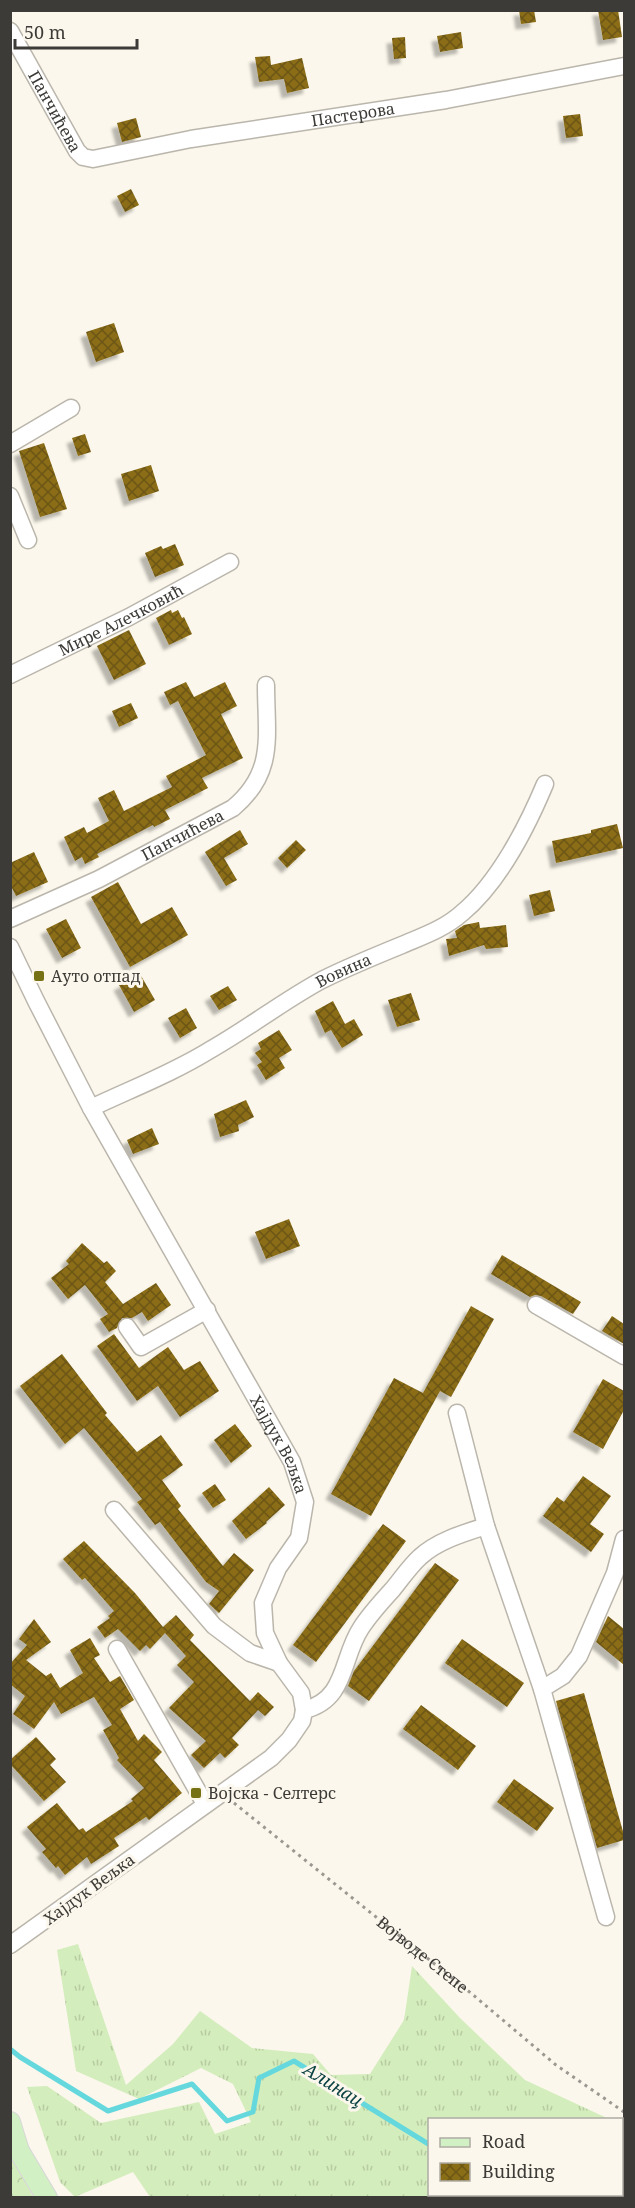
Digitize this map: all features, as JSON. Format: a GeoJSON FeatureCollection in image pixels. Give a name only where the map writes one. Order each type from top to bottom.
{"type":"FeatureCollection","features":[{"type":"Feature","properties":{"kind":"main road"},"geometry":{"type":"LineString","coordinates":[[10,2122],[20,2151],[47,2198]]}},
{"type":"Feature","properties":{"kind":"street","name":"Панчићева"},"geometry":{"type":"LineString","coordinates":[[10,31],[77,151],[83,156]]}},
{"type":"Feature","properties":{"kind":"street","name":"Пастерова"},"geometry":{"type":"LineString","coordinates":[[83,156],[93,159],[191,139],[388,110],[624,66]]}},
{"type":"Feature","properties":{"kind":"street"},"geometry":{"type":"LineString","coordinates":[[10,444],[71,408]]}},
{"type":"Feature","properties":{"kind":"street"},"geometry":{"type":"LineString","coordinates":[[10,496],[28,540]]}},
{"type":"Feature","properties":{"kind":"street","name":"Мире Алечковић"},"geometry":{"type":"LineString","coordinates":[[10,675],[129,617],[230,562]]}},
{"type":"Feature","properties":{"kind":"street","name":"Панчићева"},"geometry":{"type":"LineString","coordinates":[[10,919],[99,879],[233,808],[243,800],[258,781],[265,762],[267,685]]}},
{"type":"Feature","properties":{"kind":"street","name":"Вовина"},"geometry":{"type":"LineString","coordinates":[[91,1108],[208,1052],[270,1010],[311,986],[448,924],[462,914],[484,890],[522,833],[545,784]]}},
{"type":"Feature","properties":{"kind":"street","name":"Хајдук Вељка"},"geometry":{"type":"LineString","coordinates":[[10,947],[91,1108],[292,1462],[304,1502],[299,1538],[278,1568],[263,1603],[265,1633],[279,1663],[300,1693],[304,1710],[302,1722],[289,1740],[271,1758],[10,1945]]}},
{"type":"Feature","properties":{"kind":"street"},"geometry":{"type":"LineString","coordinates":[[536,1305],[624,1356]]}},
{"type":"Feature","properties":{"kind":"street"},"geometry":{"type":"LineString","coordinates":[[127,1327],[141,1347],[207,1310]]}},
{"type":"Feature","properties":{"kind":"street"},"geometry":{"type":"LineString","coordinates":[[457,1413],[486,1526],[542,1689],[606,1917]]}},
{"type":"Feature","properties":{"kind":"street"},"geometry":{"type":"LineString","coordinates":[[114,1510],[214,1626],[250,1653],[279,1663]]}},
{"type":"Feature","properties":{"kind":"street"},"geometry":{"type":"LineString","coordinates":[[304,1710],[321,1704],[334,1692],[348,1653],[361,1627],[420,1557],[446,1541],[486,1526]]}},
{"type":"Feature","properties":{"kind":"street"},"geometry":{"type":"LineString","coordinates":[[542,1689],[563,1676],[579,1656],[608,1591],[624,1539]]}},
{"type":"Feature","properties":{"kind":"street"},"geometry":{"type":"LineString","coordinates":[[117,1649],[205,1804]]}},
{"type":"Feature","properties":{"kind":"path","name":"Војводе Степе"},"geometry":{"type":"LineString","coordinates":[[221,1792],[472,1994],[556,2065],[624,2112]]}},
{"type":"Feature","properties":{"kind":"green space"},"geometry":{"type":"Polygon","coordinates":[[[78,1944],[126,2085],[173,2044],[200,2011],[252,2048],[313,2054],[331,2075],[370,2074],[404,2020],[412,1966],[460,2018],[525,2080],[607,2118],[428,2118],[428,2196],[566,2196],[564,2197],[150,2197],[133,2172],[75,2197],[60,2182],[27,2087],[47,2086],[101,2123],[199,2102],[215,2134],[251,2122],[233,2084],[201,2068],[139,2099],[76,2071],[57,1950],[78,1944]]]}},
{"type":"Feature","properties":{"kind":"green space"},"geometry":{"type":"Polygon","coordinates":[[[11,2154],[33,2197],[11,2197],[11,2154]]]}},
{"type":"Feature","properties":{"kind":"building"},"geometry":{"type":"Polygon","coordinates":[[[519,10],[534,10],[536,22],[521,24],[519,10]]]}},
{"type":"Feature","properties":{"kind":"building"},"geometry":{"type":"Polygon","coordinates":[[[598,10],[618,10],[622,37],[603,40],[598,10]]]}},
{"type":"Feature","properties":{"kind":"building"},"geometry":{"type":"Polygon","coordinates":[[[461,32],[463,48],[440,52],[437,36],[461,32]]]}},
{"type":"Feature","properties":{"kind":"building"},"geometry":{"type":"Polygon","coordinates":[[[405,37],[406,58],[394,59],[392,38],[405,37]]]}},
{"type":"Feature","properties":{"kind":"building"},"geometry":{"type":"Polygon","coordinates":[[[270,56],[271,65],[302,58],[309,88],[287,93],[284,79],[259,82],[255,57],[270,56]]]}},
{"type":"Feature","properties":{"kind":"building"},"geometry":{"type":"Polygon","coordinates":[[[580,114],[583,136],[566,138],[563,116],[580,114]]]}},
{"type":"Feature","properties":{"kind":"building"},"geometry":{"type":"Polygon","coordinates":[[[136,118],[141,137],[122,142],[117,123],[136,118]]]}},
{"type":"Feature","properties":{"kind":"building"},"geometry":{"type":"Polygon","coordinates":[[[131,189],[139,205],[125,212],[117,196],[131,189]]]}},
{"type":"Feature","properties":{"kind":"building"},"geometry":{"type":"Polygon","coordinates":[[[114,323],[124,352],[96,362],[86,332],[114,323]]]}},
{"type":"Feature","properties":{"kind":"building"},"geometry":{"type":"Polygon","coordinates":[[[85,434],[91,452],[78,456],[72,438],[85,434]]]}},
{"type":"Feature","properties":{"kind":"building"},"geometry":{"type":"Polygon","coordinates":[[[44,443],[67,509],[40,517],[19,451],[44,443]]]}},
{"type":"Feature","properties":{"kind":"building"},"geometry":{"type":"Polygon","coordinates":[[[151,465],[159,491],[129,501],[121,474],[151,465]]]}},
{"type":"Feature","properties":{"kind":"building"},"geometry":{"type":"Polygon","coordinates":[[[175,544],[184,565],[155,577],[145,553],[161,546],[163,549],[175,544]]]}},
{"type":"Feature","properties":{"kind":"building"},"geometry":{"type":"Polygon","coordinates":[[[171,610],[172,613],[178,610],[192,634],[169,645],[156,618],[171,610]]]}},
{"type":"Feature","properties":{"kind":"building"},"geometry":{"type":"Polygon","coordinates":[[[129,630],[146,664],[114,680],[97,646],[129,630]]]}},
{"type":"Feature","properties":{"kind":"building"},"geometry":{"type":"Polygon","coordinates":[[[186,682],[194,697],[225,682],[237,706],[221,714],[243,758],[202,778],[208,788],[165,810],[170,819],[154,827],[153,825],[97,854],[99,857],[85,864],[82,857],[75,861],[64,837],[84,827],[87,833],[109,821],[98,798],[114,790],[124,811],[172,787],[166,776],[206,755],[178,701],[170,705],[164,692],[186,682]]]}},
{"type":"Feature","properties":{"kind":"building"},"geometry":{"type":"Polygon","coordinates":[[[131,703],[138,718],[119,727],[112,711],[131,703]]]}},
{"type":"Feature","properties":{"kind":"building"},"geometry":{"type":"Polygon","coordinates":[[[617,824],[623,848],[556,863],[552,841],[591,833],[591,830],[617,824]]]}},
{"type":"Feature","properties":{"kind":"building"},"geometry":{"type":"Polygon","coordinates":[[[240,830],[248,844],[224,858],[237,880],[226,886],[205,852],[240,830]]]}},
{"type":"Feature","properties":{"kind":"building"},"geometry":{"type":"Polygon","coordinates":[[[296,840],[306,850],[287,868],[278,858],[296,840]]]}},
{"type":"Feature","properties":{"kind":"building"},"geometry":{"type":"Polygon","coordinates":[[[34,852],[48,882],[16,896],[10,884],[10,863],[34,852]]]}},
{"type":"Feature","properties":{"kind":"building"},"geometry":{"type":"Polygon","coordinates":[[[118,882],[141,924],[172,907],[188,935],[130,967],[91,897],[118,882]]]}},
{"type":"Feature","properties":{"kind":"building"},"geometry":{"type":"Polygon","coordinates":[[[550,890],[555,911],[534,916],[529,895],[550,890]]]}},
{"type":"Feature","properties":{"kind":"building"},"geometry":{"type":"Polygon","coordinates":[[[66,919],[81,948],[62,958],[46,929],[66,919]]]}},
{"type":"Feature","properties":{"kind":"building"},"geometry":{"type":"Polygon","coordinates":[[[479,922],[480,928],[506,925],[508,947],[486,949],[484,945],[449,956],[446,939],[457,938],[455,931],[464,925],[479,922]]]}},
{"type":"Feature","properties":{"kind":"building"},"geometry":{"type":"Polygon","coordinates":[[[140,974],[155,1000],[134,1012],[119,985],[140,974]]]}},
{"type":"Feature","properties":{"kind":"building"},"geometry":{"type":"Polygon","coordinates":[[[228,986],[237,1000],[219,1010],[210,996],[228,986]]]}},
{"type":"Feature","properties":{"kind":"building"},"geometry":{"type":"Polygon","coordinates":[[[411,993],[420,1020],[397,1027],[388,1000],[411,993]]]}},
{"type":"Feature","properties":{"kind":"building"},"geometry":{"type":"Polygon","coordinates":[[[333,1001],[345,1024],[354,1019],[363,1035],[342,1048],[331,1030],[325,1033],[315,1011],[333,1001]]]}},
{"type":"Feature","properties":{"kind":"building"},"geometry":{"type":"Polygon","coordinates":[[[186,1008],[197,1028],[180,1038],[168,1018],[186,1008]]]}},
{"type":"Feature","properties":{"kind":"building"},"geometry":{"type":"Polygon","coordinates":[[[279,1030],[292,1050],[279,1058],[285,1068],[266,1080],[257,1065],[262,1062],[255,1053],[261,1049],[258,1043],[279,1030]]]}},
{"type":"Feature","properties":{"kind":"building"},"geometry":{"type":"Polygon","coordinates":[[[246,1100],[254,1117],[238,1125],[239,1131],[220,1137],[214,1114],[246,1100]]]}},
{"type":"Feature","properties":{"kind":"building"},"geometry":{"type":"Polygon","coordinates":[[[152,1128],[159,1144],[133,1154],[127,1140],[152,1128]]]}},
{"type":"Feature","properties":{"kind":"building"},"geometry":{"type":"Polygon","coordinates":[[[289,1219],[300,1246],[266,1259],[255,1232],[289,1219]]]}},
{"type":"Feature","properties":{"kind":"building"},"geometry":{"type":"Polygon","coordinates":[[[82,1243],[104,1263],[107,1261],[116,1271],[105,1282],[123,1304],[156,1283],[171,1305],[148,1321],[142,1312],[132,1318],[122,1318],[117,1328],[109,1332],[100,1319],[108,1314],[85,1285],[68,1299],[51,1278],[69,1264],[66,1261],[82,1243]]]}},
{"type":"Feature","properties":{"kind":"building"},"geometry":{"type":"Polygon","coordinates":[[[502,1255],[581,1302],[573,1314],[541,1296],[530,1297],[491,1274],[502,1255]]]}},
{"type":"Feature","properties":{"kind":"building"},"geometry":{"type":"Polygon","coordinates":[[[471,1306],[494,1319],[451,1397],[440,1391],[371,1516],[331,1494],[394,1378],[423,1393],[471,1306]]]}},
{"type":"Feature","properties":{"kind":"building"},"geometry":{"type":"Polygon","coordinates":[[[612,1316],[624,1324],[624,1344],[602,1331],[612,1316]]]}},
{"type":"Feature","properties":{"kind":"building"},"geometry":{"type":"Polygon","coordinates":[[[114,1334],[139,1368],[168,1347],[184,1370],[200,1361],[219,1391],[180,1417],[158,1386],[137,1401],[97,1346],[114,1334]]]}},
{"type":"Feature","properties":{"kind":"building"},"geometry":{"type":"Polygon","coordinates":[[[62,1354],[107,1413],[105,1415],[137,1452],[161,1435],[183,1465],[162,1480],[181,1506],[178,1509],[223,1566],[234,1553],[254,1570],[219,1613],[209,1604],[219,1591],[206,1582],[160,1522],[155,1525],[137,1502],[142,1499],[84,1428],[65,1444],[20,1386],[62,1354]]]}},
{"type":"Feature","properties":{"kind":"building"},"geometry":{"type":"Polygon","coordinates":[[[603,1379],[624,1391],[624,1410],[603,1449],[573,1432],[603,1379]]]}},
{"type":"Feature","properties":{"kind":"building"},"geometry":{"type":"Polygon","coordinates":[[[235,1424],[252,1446],[231,1463],[214,1440],[235,1424]]]}},
{"type":"Feature","properties":{"kind":"building"},"geometry":{"type":"Polygon","coordinates":[[[583,1476],[611,1496],[590,1524],[604,1534],[591,1552],[543,1516],[557,1497],[564,1502],[583,1476]]]}},
{"type":"Feature","properties":{"kind":"building"},"geometry":{"type":"Polygon","coordinates":[[[215,1484],[226,1500],[213,1508],[202,1493],[215,1484]]]}},
{"type":"Feature","properties":{"kind":"building"},"geometry":{"type":"Polygon","coordinates":[[[269,1487],[285,1505],[246,1539],[232,1521],[269,1487]]]}},
{"type":"Feature","properties":{"kind":"building"},"geometry":{"type":"Polygon","coordinates":[[[383,1524],[406,1541],[316,1662],[293,1645],[383,1524]]]}},
{"type":"Feature","properties":{"kind":"building"},"geometry":{"type":"Polygon","coordinates":[[[84,1541],[135,1593],[163,1627],[176,1615],[194,1635],[190,1640],[250,1701],[258,1692],[274,1707],[265,1716],[258,1710],[232,1738],[239,1745],[225,1758],[220,1753],[204,1768],[191,1755],[206,1741],[169,1708],[194,1682],[177,1665],[186,1656],[165,1633],[150,1649],[146,1645],[140,1651],[118,1629],[105,1638],[97,1627],[110,1618],[108,1616],[114,1611],[85,1578],[82,1580],[63,1559],[84,1541]]]}},
{"type":"Feature","properties":{"kind":"building"},"geometry":{"type":"Polygon","coordinates":[[[435,1563],[459,1580],[369,1701],[348,1686],[354,1671],[435,1563]]]}},
{"type":"Feature","properties":{"kind":"building"},"geometry":{"type":"Polygon","coordinates":[[[608,1616],[624,1629],[624,1665],[596,1642],[608,1616]]]}},
{"type":"Feature","properties":{"kind":"building"},"geometry":{"type":"Polygon","coordinates":[[[34,1619],[51,1642],[26,1660],[46,1676],[51,1673],[60,1688],[83,1673],[70,1650],[90,1638],[100,1655],[94,1658],[110,1682],[120,1676],[134,1700],[120,1709],[138,1741],[144,1734],[162,1752],[154,1760],[182,1793],[149,1820],[146,1817],[114,1838],[119,1846],[91,1864],[87,1857],[65,1875],[42,1852],[46,1849],[27,1827],[57,1803],[79,1830],[83,1828],[86,1832],[133,1801],[131,1799],[144,1788],[117,1760],[119,1758],[103,1730],[112,1725],[94,1697],[61,1714],[54,1702],[34,1729],[13,1714],[25,1696],[10,1684],[10,1664],[27,1645],[19,1639],[34,1619]]]}},
{"type":"Feature","properties":{"kind":"building"},"geometry":{"type":"Polygon","coordinates":[[[462,1639],[524,1683],[507,1707],[445,1663],[462,1639]]]}},
{"type":"Feature","properties":{"kind":"building"},"geometry":{"type":"Polygon","coordinates":[[[584,1693],[624,1835],[624,1840],[597,1848],[556,1701],[584,1693]]]}},
{"type":"Feature","properties":{"kind":"building"},"geometry":{"type":"Polygon","coordinates":[[[421,1705],[476,1746],[458,1770],[403,1729],[421,1705]]]}},
{"type":"Feature","properties":{"kind":"building"},"geometry":{"type":"Polygon","coordinates":[[[36,1737],[56,1759],[50,1765],[66,1782],[44,1801],[10,1764],[10,1760],[36,1737]]]}},
{"type":"Feature","properties":{"kind":"building"},"geometry":{"type":"Polygon","coordinates":[[[514,1779],[554,1808],[537,1831],[497,1802],[514,1779]]]}},
{"type":"Feature","properties":{"kind":"waterway","name":"Алинац"},"geometry":{"type":"LineString","coordinates":[[10,2049],[108,2111],[192,2084],[227,2121],[253,2112],[259,2078],[294,2061],[428,2144]]}},
{"type":"Feature","properties":{"kind":"place","name":"Ауто отпад"},"geometry":{"type":"Point","coordinates":[39,976]}},
{"type":"Feature","properties":{"kind":"place","name":"Војска - Селтерс"},"geometry":{"type":"Point","coordinates":[196,1793]}}]}
